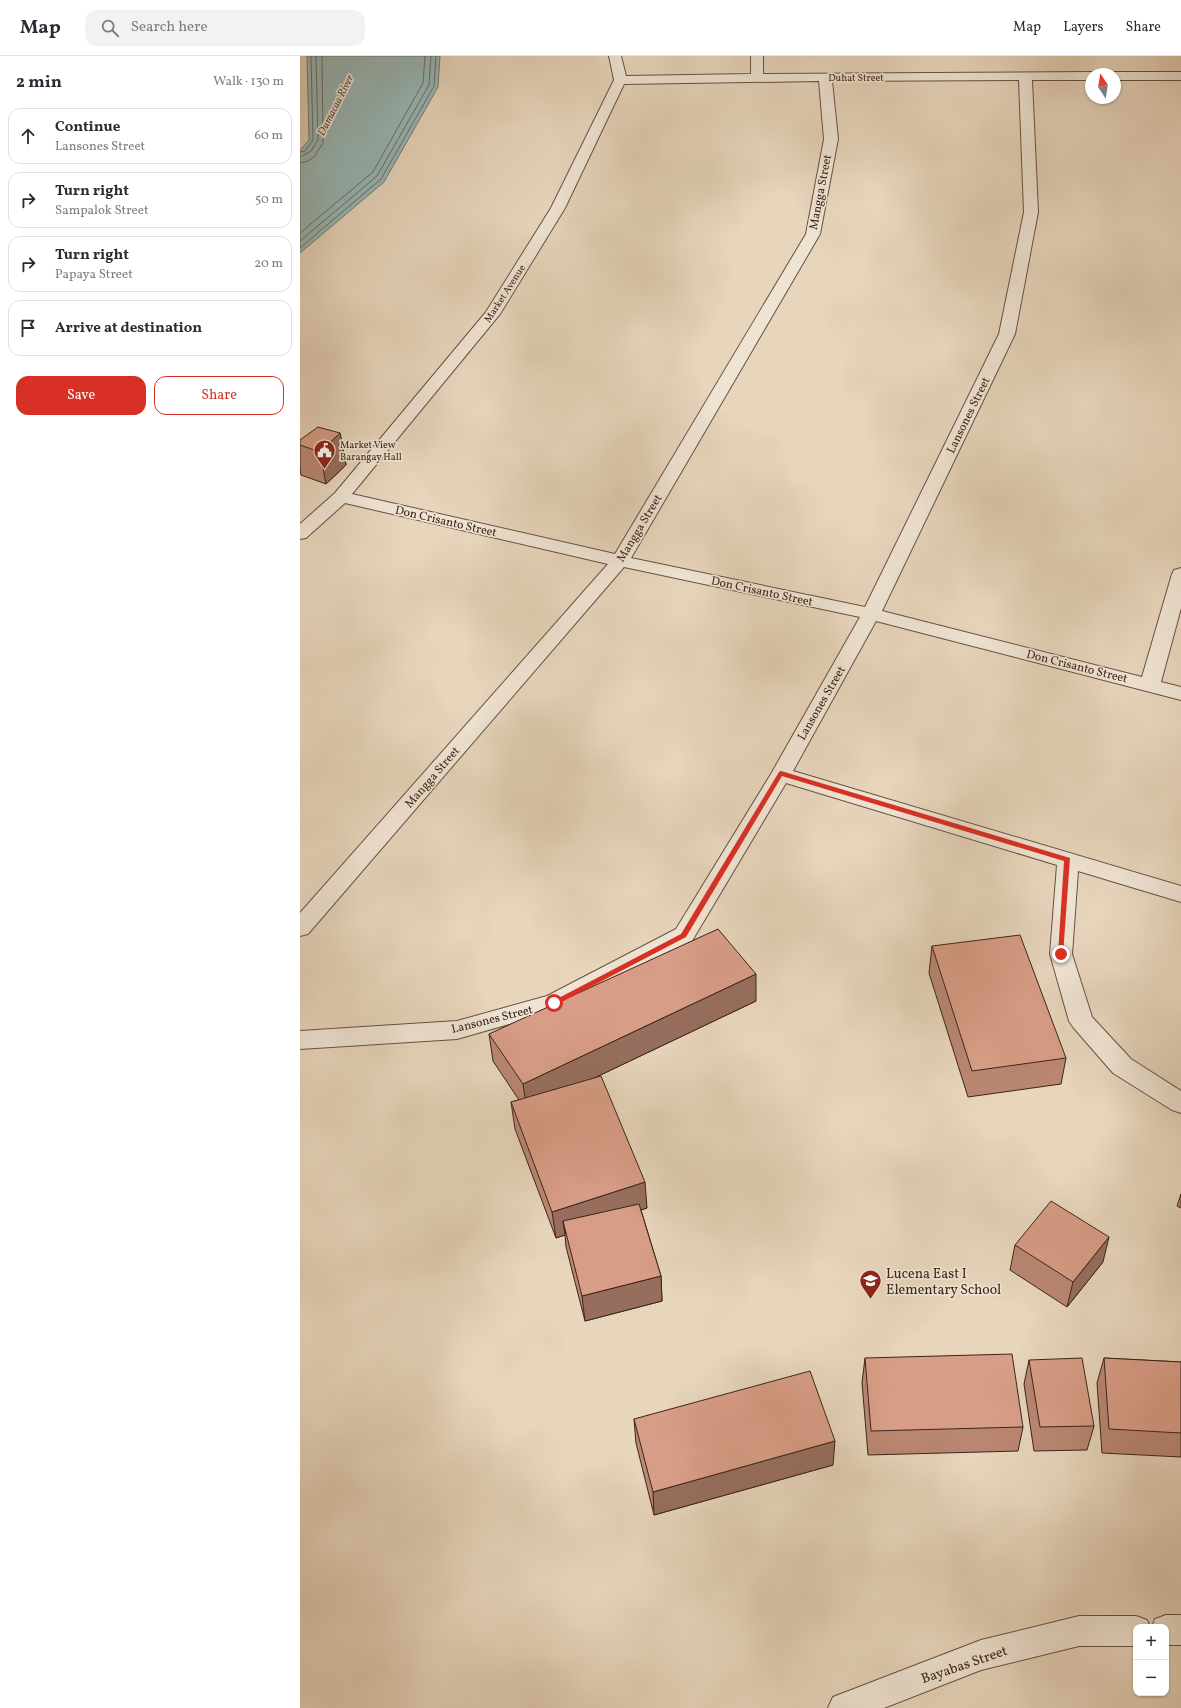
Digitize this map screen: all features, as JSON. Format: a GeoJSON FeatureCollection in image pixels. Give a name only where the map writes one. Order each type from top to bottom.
{"type":"FeatureCollection","features":[{"type":"Feature","properties":{"kind":"street"},"geometry":{"type":"LineString","coordinates":[[615,56],[620,80]]}},
{"type":"Feature","properties":{"kind":"street"},"geometry":{"type":"LineString","coordinates":[[757,56],[757,78]]}},
{"type":"Feature","properties":{"kind":"street","name":"Lansones Street"},"geometry":{"type":"LineString","coordinates":[[300,1040],[457,1030],[554,1003],[684,936],[781,774],[871,614],[1007,334],[1031,212],[1025,76]]}},
{"type":"Feature","properties":{"kind":"street","name":"Duhat Street"},"geometry":{"type":"LineString","coordinates":[[620,80],[825,77],[1085,76]]}},
{"type":"Feature","properties":{"kind":"street"},"geometry":{"type":"LineString","coordinates":[[1121,76],[1181,76]]}},
{"type":"Feature","properties":{"kind":"street","name":"Mangga Street"},"geometry":{"type":"LineString","coordinates":[[300,928],[620,561],[813,234],[831,139],[825,77]]}},
{"type":"Feature","properties":{"kind":"street","name":"Market Avenue"},"geometry":{"type":"LineString","coordinates":[[300,534],[341,497],[492,314],[558,208],[610,97],[620,80]]}},
{"type":"Feature","properties":{"kind":"street","name":"Don Crisanto Street"},"geometry":{"type":"LineString","coordinates":[[341,497],[620,561],[871,614],[1181,694]]}},
{"type":"Feature","properties":{"kind":"street"},"geometry":{"type":"LineString","coordinates":[[1150,685],[1181,574]]}},
{"type":"Feature","properties":{"kind":"street"},"geometry":{"type":"LineString","coordinates":[[781,774],[1181,894]]}},
{"type":"Feature","properties":{"kind":"street"},"geometry":{"type":"LineString","coordinates":[[1068,860],[1061,954],[1081,1021],[1122,1066],[1181,1103]]}},
{"type":"Feature","properties":{"kind":"street"},"geometry":{"type":"LineString","coordinates":[[1169,1630],[1181,1630]]}},
{"type":"Feature","properties":{"kind":"street","name":"Bayabas Street"},"geometry":{"type":"LineString","coordinates":[[844,1708],[981,1654],[1079,1631],[1133,1631]]}},
{"type":"Feature","properties":{"kind":"water","name":"Dumacaa River"},"geometry":{"type":"Polygon","coordinates":[[[307,56],[440,56],[438,87],[384,182],[300,253],[300,150],[309,140],[307,56]]]}},
{"type":"Feature","properties":{"kind":"building"},"geometry":{"type":"Polygon","coordinates":[[[318,427],[340,433],[320,452],[300,445],[300,440],[318,427]]]}},
{"type":"Feature","properties":{"kind":"building"},"geometry":{"type":"Polygon","coordinates":[[[718,929],[756,974],[523,1084],[489,1034],[718,929]]]}},
{"type":"Feature","properties":{"kind":"building"},"geometry":{"type":"Polygon","coordinates":[[[1020,935],[1066,1058],[972,1071],[932,946],[1020,935]]]}},
{"type":"Feature","properties":{"kind":"building"},"geometry":{"type":"Polygon","coordinates":[[[601,1076],[645,1182],[552,1212],[511,1102],[601,1076]]]}},
{"type":"Feature","properties":{"kind":"building"},"geometry":{"type":"Polygon","coordinates":[[[1051,1201],[1109,1237],[1073,1282],[1015,1245],[1051,1201]]]}},
{"type":"Feature","properties":{"kind":"building"},"geometry":{"type":"Polygon","coordinates":[[[639,1204],[661,1276],[582,1296],[563,1221],[639,1204]]]}},
{"type":"Feature","properties":{"kind":"building"},"geometry":{"type":"Polygon","coordinates":[[[1012,1354],[1023,1427],[871,1431],[865,1358],[1012,1354]]]}},
{"type":"Feature","properties":{"kind":"building"},"geometry":{"type":"Polygon","coordinates":[[[1082,1358],[1094,1426],[1040,1427],[1029,1360],[1082,1358]]]}},
{"type":"Feature","properties":{"kind":"building"},"geometry":{"type":"Polygon","coordinates":[[[1104,1358],[1181,1362],[1181,1433],[1109,1429],[1104,1358]]]}},
{"type":"Feature","properties":{"kind":"building"},"geometry":{"type":"Polygon","coordinates":[[[810,1371],[835,1441],[653,1492],[634,1419],[810,1371]]]}},
{"type":"Feature","properties":{"kind":"place","name":"Market View Barangay Hall"},"geometry":{"type":"Point","coordinates":[325,470]}},
{"type":"Feature","properties":{"kind":"place","name":"Lucena East I Elementary School"},"geometry":{"type":"Point","coordinates":[870,1300]}},
{"type":"Feature","properties":{"kind":"route"},"geometry":{"type":"LineString","coordinates":[[554,1003],[684,936],[781,774],[1068,860],[1061,954]]}}]}
